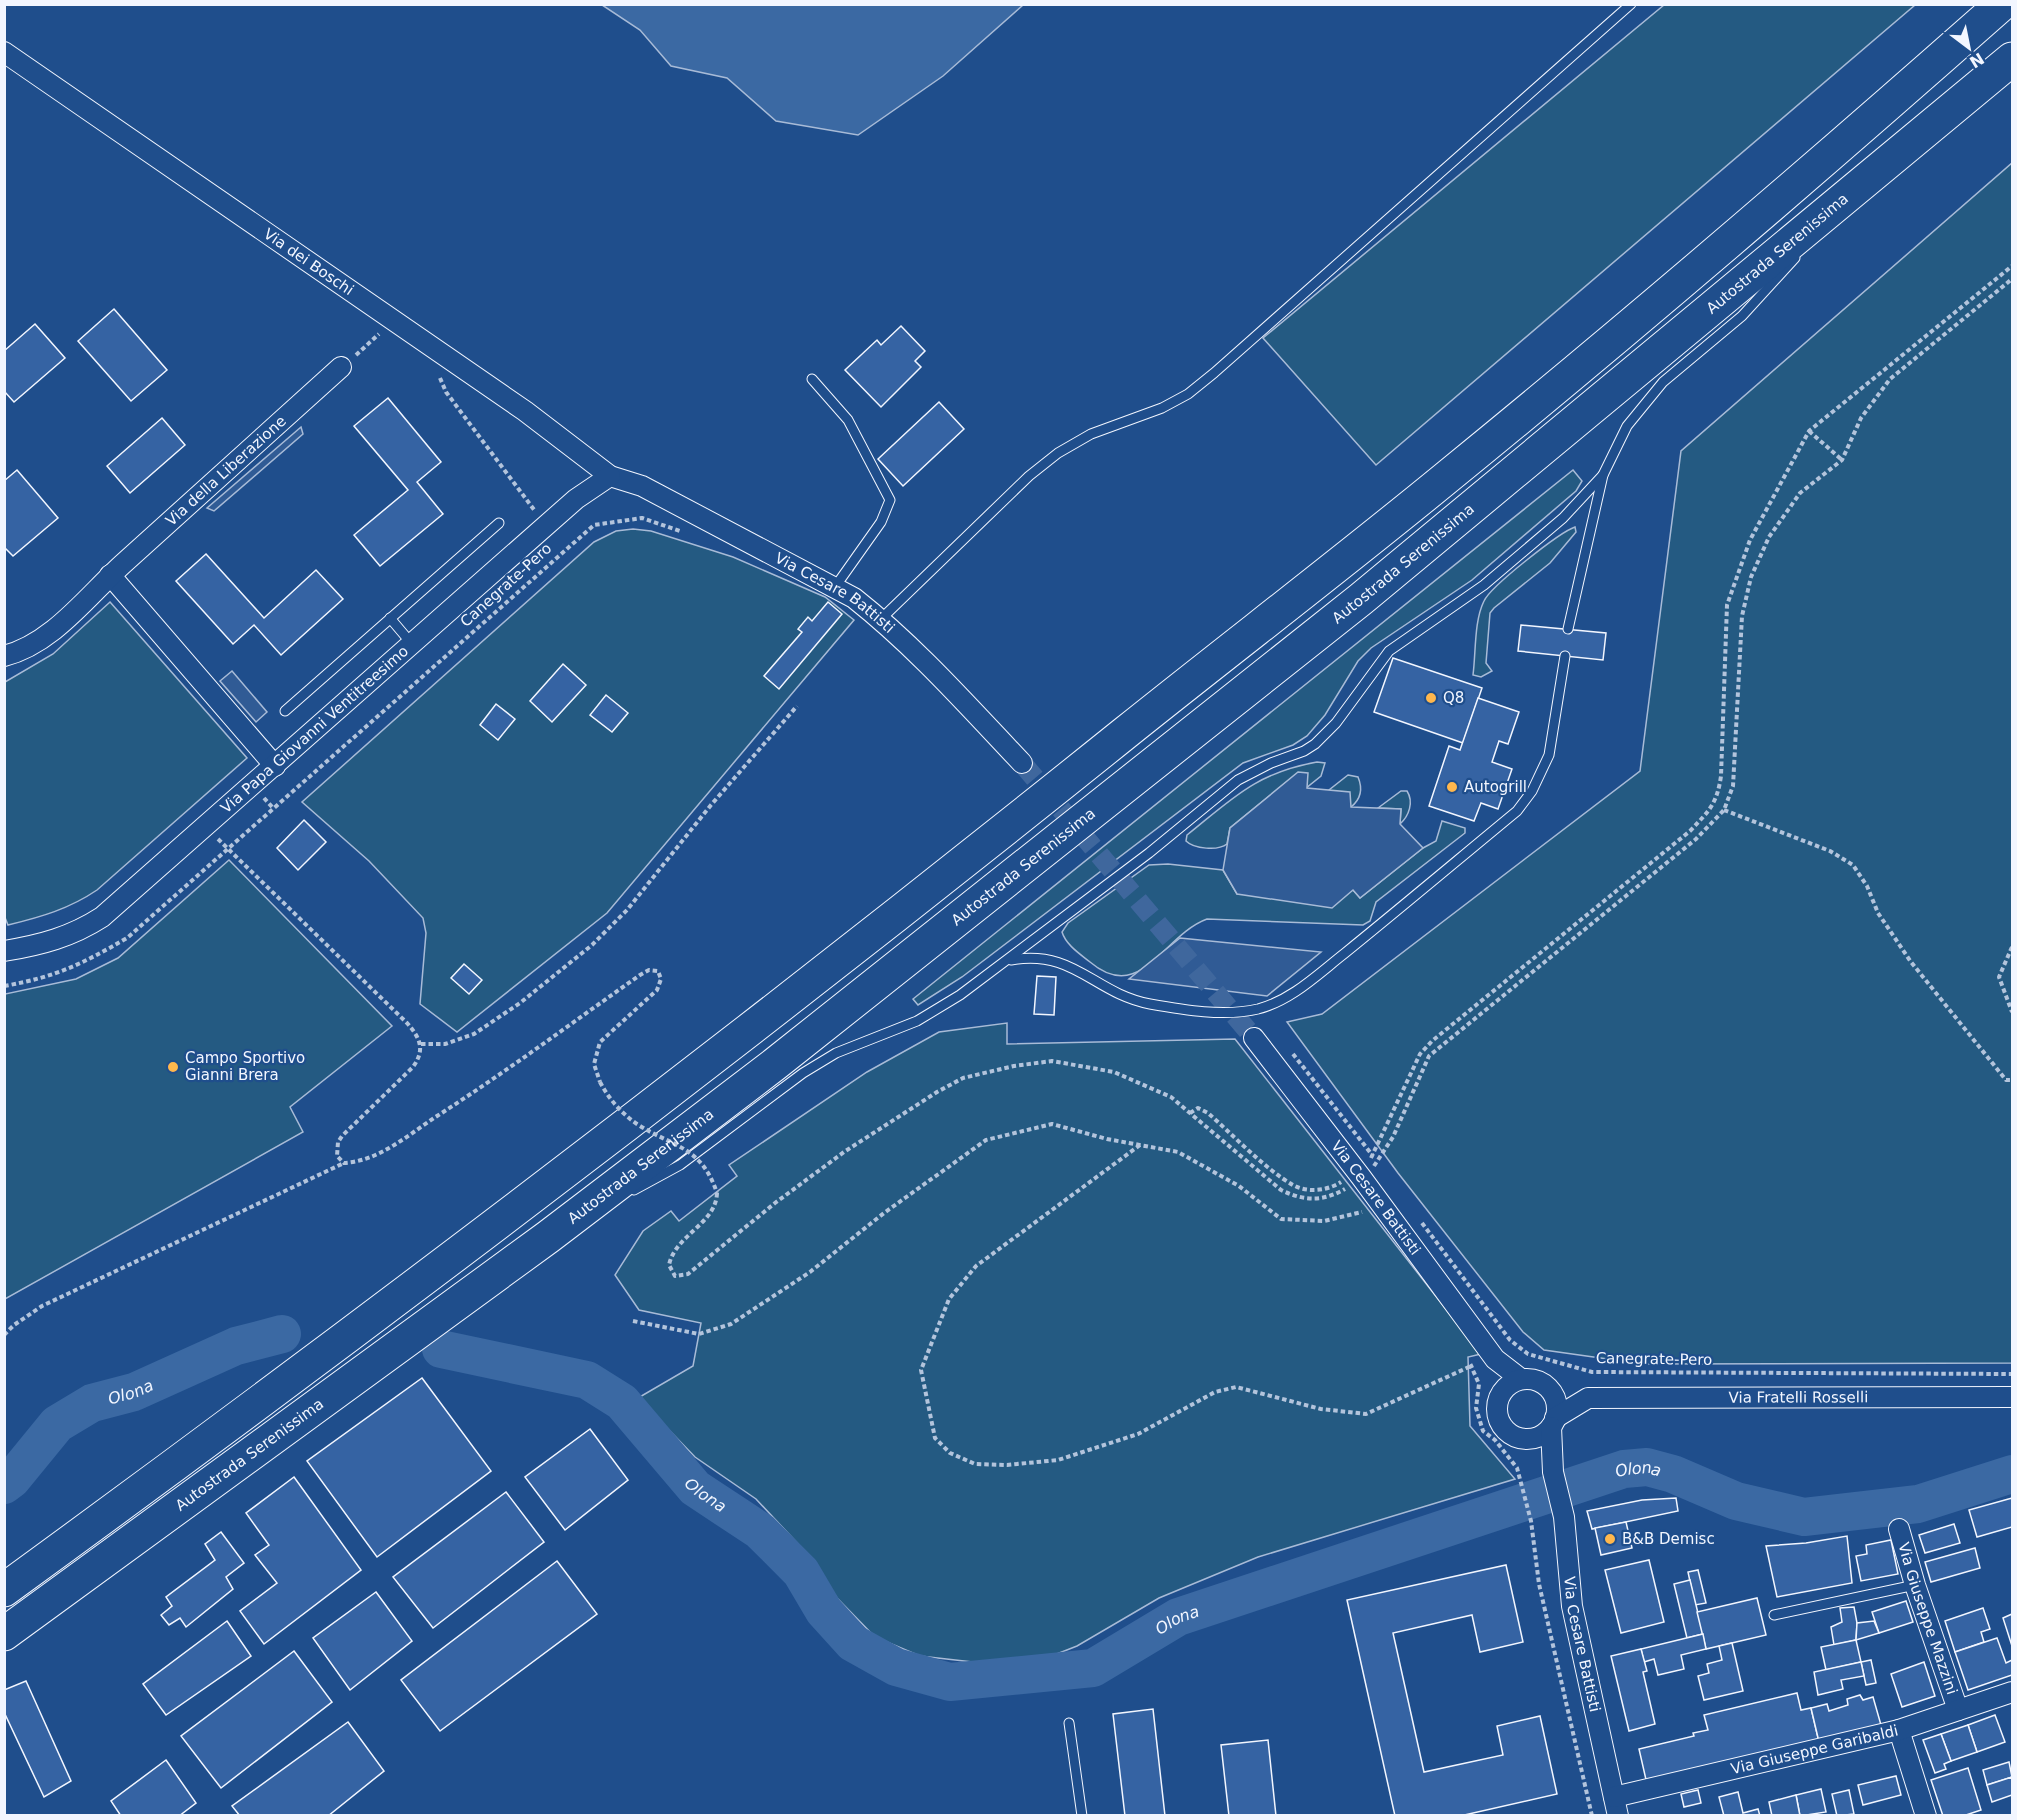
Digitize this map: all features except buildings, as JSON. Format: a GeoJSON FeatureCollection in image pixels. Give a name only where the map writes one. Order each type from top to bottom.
{"type":"FeatureCollection","features":[{"type":"Feature","properties":{"kind":"highway"},"geometry":{"type":"LineString","coordinates":[[4,1590],[290,1382],[750,1031],[1014,823],[1460,467],[1774,205],[2002,4]]}},
{"type":"Feature","properties":{"kind":"highway","name":"Autostrada Serenissima"},"geometry":{"type":"LineString","coordinates":[[4,1634],[548,1237],[793,1050],[1361,599],[2013,59]]}},
{"type":"Feature","properties":{"kind":"street","name":"Via dei Boschi"},"geometry":{"type":"LineString","coordinates":[[4,52],[525,411],[610,476]]}},
{"type":"Feature","properties":{"kind":"street","name":"Via della Liberazione"},"geometry":{"type":"LineString","coordinates":[[4,656],[26,649],[44,637],[341,367]]}},
{"type":"Feature","properties":{"kind":"street","name":"Via Cesare Battisti"},"geometry":{"type":"LineString","coordinates":[[610,476],[642,486],[835,587],[881,619],[937,673],[1022,763]]}},
{"type":"Feature","properties":{"kind":"street","name":"Via Papa Giovanni Ventitreesimo"},"geometry":{"type":"LineString","coordinates":[[4,951],[51,942],[78,933],[102,917],[413,645],[576,498],[610,476]]}},
{"type":"Feature","properties":{"kind":"street"},"geometry":{"type":"LineString","coordinates":[[110,575],[275,766]]}},
{"type":"Feature","properties":{"kind":"street","name":"Via Cesare Battisti"},"geometry":{"type":"LineString","coordinates":[[1254,1038],[1384,1207],[1494,1357],[1521,1379]]}},
{"type":"Feature","properties":{"kind":"street","name":"Via Cesare Battisti"},"geometry":{"type":"LineString","coordinates":[[1494,1357],[1503,1391]]}},
{"type":"Feature","properties":{"kind":"street"},"geometry":{"type":"LineString","coordinates":[[1553,1423],[1556,1403],[1549,1389],[1534,1380],[1521,1379],[1503,1391],[1496,1409],[1502,1427],[1518,1438],[1527,1440],[1537,1438],[1586,1399]]}},
{"type":"Feature","properties":{"kind":"street","name":"Via Fratelli Rosselli"},"geometry":{"type":"LineString","coordinates":[[1549,1389],[1586,1399],[2013,1397]]}},
{"type":"Feature","properties":{"kind":"street","name":"Via Cesare Battisti"},"geometry":{"type":"LineString","coordinates":[[1553,1423],[1553,1472],[1564,1517],[1572,1606],[1616,1806]]}},
{"type":"Feature","properties":{"kind":"street","name":"Via Cesare Battisti"},"geometry":{"type":"LineString","coordinates":[[1527,1440],[1553,1472]]}},
{"type":"Feature","properties":{"kind":"street","name":"Via Giuseppe Mazzini"},"geometry":{"type":"LineString","coordinates":[[1899,1529],[1915,1585],[1958,1710]]}},
{"type":"Feature","properties":{"kind":"street","name":"Via Giuseppe Garibaldi"},"geometry":{"type":"LineString","coordinates":[[1616,1806],[1899,1730],[2013,1692]]}},
{"type":"Feature","properties":{"kind":"street"},"geometry":{"type":"LineString","coordinates":[[1899,1730],[1926,1815]]}},
{"type":"Feature","properties":{"kind":"lane"},"geometry":{"type":"LineString","coordinates":[[881,619],[1029,476],[1058,453],[1091,434],[1162,408],[1188,394],[1214,373],[1630,4]]}},
{"type":"Feature","properties":{"kind":"lane"},"geometry":{"type":"LineString","coordinates":[[1818,234],[1864,184]]}},
{"type":"Feature","properties":{"kind":"lane"},"geometry":{"type":"LineString","coordinates":[[1568,629],[1603,475],[1627,426],[1645,401],[1664,382],[1742,316],[1803,250]]}},
{"type":"Feature","properties":{"kind":"lane"},"geometry":{"type":"LineString","coordinates":[[812,379],[848,420],[890,500],[881,522],[835,587]]}},
{"type":"Feature","properties":{"kind":"lane"},"geometry":{"type":"LineString","coordinates":[[629,1193],[680,1165],[803,1073],[836,1053],[917,1021],[960,995],[1009,961],[1149,854],[1238,780],[1262,767],[1305,751],[1315,744],[1336,723],[1389,651],[1484,585],[1563,518],[1603,475]]}},
{"type":"Feature","properties":{"kind":"lane"},"geometry":{"type":"LineString","coordinates":[[285,711],[499,523]]}},
{"type":"Feature","properties":{"kind":"lane"},"geometry":{"type":"LineString","coordinates":[[390,618],[413,645]]}},
{"type":"Feature","properties":{"kind":"lane"},"geometry":{"type":"LineString","coordinates":[[1009,961],[1031,957],[1049,958],[1079,969],[1117,994],[1140,1002],[1174,1007],[1229,1012],[1257,1009],[1288,996],[1368,934],[1517,811],[1532,791],[1549,755],[1565,656]]}},
{"type":"Feature","properties":{"kind":"lane"},"geometry":{"type":"LineString","coordinates":[[548,1237],[609,1204]]}},
{"type":"Feature","properties":{"kind":"lane"},"geometry":{"type":"LineString","coordinates":[[1774,1615],[1915,1585]]}},
{"type":"Feature","properties":{"kind":"lane"},"geometry":{"type":"LineString","coordinates":[[1069,1723],[1082,1815]]}},
{"type":"Feature","properties":{"kind":"path"},"geometry":{"type":"LineString","coordinates":[[1364,1165],[1373,1156],[1420,1054],[1432,1041],[1690,831],[1710,811],[1718,798],[1727,605],[1750,540],[1809,431],[2013,266]]}},
{"type":"Feature","properties":{"kind":"path"},"geometry":{"type":"LineString","coordinates":[[1370,1170],[1378,1163],[1393,1137],[1429,1056],[1696,839],[1724,810],[1733,786],[1742,616],[1751,577],[1769,537],[1800,493],[1842,460],[1861,418],[1890,379],[2013,279]]}},
{"type":"Feature","properties":{"kind":"path"},"geometry":{"type":"LineString","coordinates":[[341,367],[387,327]]}},
{"type":"Feature","properties":{"kind":"path"},"geometry":{"type":"LineString","coordinates":[[439,375],[446,392],[565,548]]}},
{"type":"Feature","properties":{"kind":"path"},"geometry":{"type":"LineString","coordinates":[[1809,431],[1842,460]]}},
{"type":"Feature","properties":{"kind":"path","name":"Canegrate-Pero"},"geometry":{"type":"LineString","coordinates":[[4,986],[58,974],[80,965],[127,938],[565,548],[594,525],[642,518],[685,532]]}},
{"type":"Feature","properties":{"kind":"path"},"geometry":{"type":"LineString","coordinates":[[421,1044],[445,1044],[474,1034],[520,1002],[592,945],[627,910],[711,805],[797,706]]}},
{"type":"Feature","properties":{"kind":"path"},"geometry":{"type":"LineString","coordinates":[[1724,810],[1830,851],[1853,865],[1867,886],[1878,913],[1911,962],[2006,1080],[2013,1080]]}},
{"type":"Feature","properties":{"kind":"path"},"geometry":{"type":"LineString","coordinates":[[206,827],[407,1023],[421,1044],[421,1056],[413,1067],[338,1142],[337,1156],[344,1163]]}},
{"type":"Feature","properties":{"kind":"path"},"geometry":{"type":"LineString","coordinates":[[2013,947],[1999,977],[2013,1011]]}},
{"type":"Feature","properties":{"kind":"path"},"geometry":{"type":"LineString","coordinates":[[4,1335],[14,1325],[42,1306],[344,1163],[362,1161],[386,1150],[470,1095],[649,970],[658,971],[661,979],[657,990],[600,1042],[594,1064],[600,1082],[615,1105],[630,1119],[686,1149],[713,1182],[717,1193],[715,1206],[674,1252],[669,1265],[675,1276],[688,1274],[775,1203],[844,1152],[963,1078],[1014,1066],[1052,1061],[1114,1072],[1171,1097],[1281,1190],[1295,1196],[1322,1199],[1351,1185]]}},
{"type":"Feature","properties":{"kind":"path"},"geometry":{"type":"LineString","coordinates":[[1287,1050],[1296,1056],[1378,1163]]}},
{"type":"Feature","properties":{"kind":"path"},"geometry":{"type":"LineString","coordinates":[[1190,1113],[1198,1108],[1208,1113],[1292,1185],[1312,1190],[1327,1189],[1346,1179]]}},
{"type":"Feature","properties":{"kind":"path"},"geometry":{"type":"LineString","coordinates":[[633,1321],[699,1334],[730,1324],[810,1272],[884,1213],[987,1140],[1053,1124],[1107,1139],[1178,1152],[1239,1186],[1281,1219],[1323,1221],[1384,1207]]}},
{"type":"Feature","properties":{"kind":"path"},"geometry":{"type":"LineString","coordinates":[[1140,1145],[976,1266],[950,1299],[921,1370],[935,1438],[950,1453],[975,1464],[1007,1466],[1058,1460],[1138,1434],[1215,1392],[1236,1387],[1321,1409],[1366,1414],[1494,1357],[1510,1340]]}},
{"type":"Feature","properties":{"kind":"path","name":"Canegrate-Pero"},"geometry":{"type":"LineString","coordinates":[[1419,1219],[1510,1340],[1528,1354],[1592,1371],[2013,1374]]}},
{"type":"Feature","properties":{"kind":"path"},"geometry":{"type":"LineString","coordinates":[[1471,1366],[1479,1384],[1476,1408],[1483,1431],[1495,1440],[1517,1468],[1531,1521],[1539,1584],[1592,1815]]}},
{"type":"Feature","properties":{"kind":"shaded area"},"geometry":{"type":"Polygon","coordinates":[[[602,5],[1023,5],[943,76],[858,135],[776,121],[727,78],[671,66],[640,30],[602,5]]]}},
{"type":"Feature","properties":{"kind":"shaded area"},"geometry":{"type":"Polygon","coordinates":[[[1664,5],[1915,5],[1376,465],[1263,338],[1664,5]]]}},
{"type":"Feature","properties":{"kind":"shaded area"},"geometry":{"type":"Polygon","coordinates":[[[2012,163],[2012,1363],[1643,1364],[1544,1350],[1523,1332],[1398,1173],[1287,1022],[1322,1014],[1640,771],[1681,451],[2012,163]]]}},
{"type":"Feature","properties":{"kind":"shaded area"},"geometry":{"type":"Polygon","coordinates":[[[301,427],[303,434],[214,511],[207,508],[301,427]]]}},
{"type":"Feature","properties":{"kind":"shaded area"},"geometry":{"type":"Polygon","coordinates":[[[1573,470],[1582,481],[1576,491],[1472,580],[1371,648],[1358,661],[1325,715],[1307,736],[1293,745],[1243,763],[962,977],[918,1005],[913,999],[1573,470]]]}},
{"type":"Feature","properties":{"kind":"shaded area"},"geometry":{"type":"Polygon","coordinates":[[[1575,527],[1576,532],[1550,563],[1490,613],[1486,663],[1492,671],[1481,677],[1473,675],[1477,627],[1484,601],[1526,560],[1575,527]]]}},
{"type":"Feature","properties":{"kind":"shaded area"},"geometry":{"type":"Polygon","coordinates":[[[633,529],[651,531],[733,557],[825,597],[854,620],[607,913],[457,1032],[420,1004],[426,933],[423,918],[369,861],[302,802],[594,542],[616,531],[633,529]]]}},
{"type":"Feature","properties":{"kind":"shaded area"},"geometry":{"type":"Polygon","coordinates":[[[110,602],[247,758],[97,890],[54,912],[8,925],[4,915],[5,682],[53,654],[110,602]]]}},
{"type":"Feature","properties":{"kind":"shaded area"},"geometry":{"type":"Polygon","coordinates":[[[232,671],[267,712],[256,722],[220,681],[232,671]]]}},
{"type":"Feature","properties":{"kind":"shaded area"},"geometry":{"type":"Polygon","coordinates":[[[1317,762],[1325,763],[1321,776],[1306,788],[1298,773],[1230,828],[1227,844],[1218,848],[1206,848],[1186,841],[1187,835],[1246,789],[1277,773],[1317,762]]]}},
{"type":"Feature","properties":{"kind":"shaded area"},"geometry":{"type":"Polygon","coordinates":[[[1298,772],[1308,773],[1307,788],[1350,792],[1351,807],[1401,809],[1400,824],[1423,848],[1360,898],[1353,890],[1332,908],[1237,894],[1223,870],[1230,828],[1298,772]]]}},
{"type":"Feature","properties":{"kind":"shaded area"},"geometry":{"type":"Polygon","coordinates":[[[1348,775],[1358,777],[1360,786],[1359,797],[1351,807],[1329,790],[1348,775]]]}},
{"type":"Feature","properties":{"kind":"shaded area"},"geometry":{"type":"Polygon","coordinates":[[[1401,791],[1407,791],[1410,804],[1406,817],[1400,824],[1401,809],[1378,808],[1401,791]]]}},
{"type":"Feature","properties":{"kind":"shaded area"},"geometry":{"type":"Polygon","coordinates":[[[1442,821],[1465,828],[1465,833],[1376,902],[1370,921],[1363,925],[1207,919],[1191,927],[1138,972],[1124,976],[1108,973],[1090,962],[1070,945],[1062,932],[1068,923],[1149,865],[1168,864],[1223,870],[1237,894],[1353,890],[1360,898],[1423,848],[1436,841],[1442,821]]]}},
{"type":"Feature","properties":{"kind":"shaded area","name":"Campo Sportivo Gianni Brera"},"geometry":{"type":"Polygon","coordinates":[[[229,860],[392,1026],[290,1107],[303,1132],[5,1299],[5,994],[76,979],[118,958],[229,860]]]}},
{"type":"Feature","properties":{"kind":"shaded area"},"geometry":{"type":"Polygon","coordinates":[[[1180,938],[1321,952],[1267,996],[1129,979],[1180,938]]]}},
{"type":"Feature","properties":{"kind":"shaded area"},"geometry":{"type":"Polygon","coordinates":[[[1007,1023],[1007,1044],[1235,1039],[1481,1354],[1468,1357],[1470,1426],[1515,1479],[1258,1557],[1159,1598],[1077,1646],[1044,1659],[973,1662],[920,1656],[875,1637],[837,1598],[800,1546],[756,1499],[695,1457],[638,1398],[693,1366],[701,1323],[639,1310],[615,1275],[643,1231],[671,1211],[679,1221],[737,1176],[729,1165],[867,1072],[939,1032],[1007,1023]]]}},
{"type":"Feature","properties":{"kind":"waterway","name":"Olona"},"geometry":{"type":"LineString","coordinates":[[4,1485],[12,1479],[57,1424],[92,1403],[134,1392],[236,1346],[282,1334]]}},
{"type":"Feature","properties":{"kind":"waterway","name":"Olona"},"geometry":{"type":"LineString","coordinates":[[441,1349],[587,1380],[622,1402],[695,1488],[760,1531],[801,1572],[824,1611],[853,1643],[896,1667],[950,1682],[1093,1668],[1178,1617],[1624,1469],[1647,1467],[1673,1474],[1736,1501],[1804,1517],[1918,1504],[2012,1474]]}},
{"type":"Feature","properties":{"kind":"tunnel"},"geometry":{"type":"LineString","coordinates":[[1022,763],[1254,1038]]}},
{"type":"Feature","properties":{"kind":"place","name":"Q8"},"geometry":{"type":"Point","coordinates":[1431,698]}},
{"type":"Feature","properties":{"kind":"place","name":"Autogrill"},"geometry":{"type":"Point","coordinates":[1452,787]}},
{"type":"Feature","properties":{"kind":"place","name":"Campo Sportivo Gianni Brera"},"geometry":{"type":"Point","coordinates":[173,1067]}},
{"type":"Feature","properties":{"kind":"place","name":"B&B Demisc"},"geometry":{"type":"Point","coordinates":[1610,1539]}}]}
